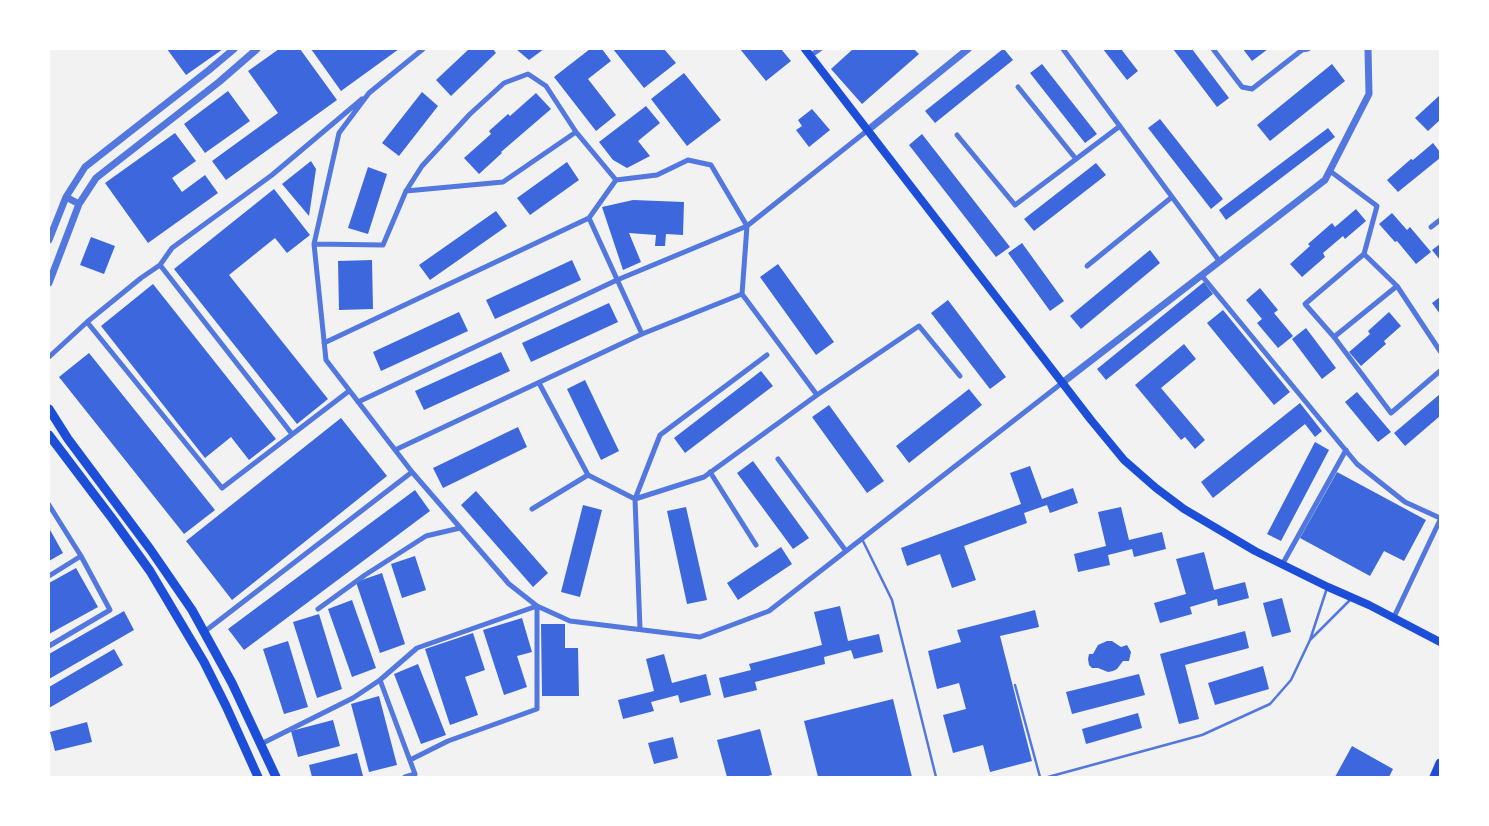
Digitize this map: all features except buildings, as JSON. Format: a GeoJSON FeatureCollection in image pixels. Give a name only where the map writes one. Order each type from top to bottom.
{"type":"FeatureCollection","features":[{"type":"Feature","properties":{"kind":"main road"},"geometry":{"type":"LineString","coordinates":[[804,49],[1062,383],[1124,460],[1184,509],[1255,551],[1440,642]]}},
{"type":"Feature","properties":{"kind":"main road"},"geometry":{"type":"LineString","coordinates":[[49,409],[68,440],[150,549],[192,610],[232,683],[276,777]]}},
{"type":"Feature","properties":{"kind":"main road"},"geometry":{"type":"LineString","coordinates":[[49,435],[155,578],[204,662],[258,777]]}},
{"type":"Feature","properties":{"kind":"main road"},"geometry":{"type":"LineString","coordinates":[[1434,777],[1440,763]]}},
{"type":"Feature","properties":{"kind":"street"},"geometry":{"type":"LineString","coordinates":[[49,240],[66,197],[85,167],[234,49]]}},
{"type":"Feature","properties":{"kind":"street"},"geometry":{"type":"LineString","coordinates":[[49,283],[79,204],[96,178],[219,82],[257,49]]}},
{"type":"Feature","properties":{"kind":"street"},"geometry":{"type":"LineString","coordinates":[[49,357],[87,322],[160,265],[172,248],[272,175],[423,49]]}},
{"type":"Feature","properties":{"kind":"street"},"geometry":{"type":"LineString","coordinates":[[810,56],[820,49]]}},
{"type":"Feature","properties":{"kind":"street"},"geometry":{"type":"LineString","coordinates":[[358,402],[617,280],[747,226],[968,49]]}},
{"type":"Feature","properties":{"kind":"street"},"geometry":{"type":"LineString","coordinates":[[1063,49],[1220,262]]}},
{"type":"Feature","properties":{"kind":"street"},"geometry":{"type":"LineString","coordinates":[[1213,49],[1242,87],[1252,89],[1301,49],[1308,49]]}},
{"type":"Feature","properties":{"kind":"street"},"geometry":{"type":"LineString","coordinates":[[369,93],[340,133],[314,244],[326,360],[412,472],[460,528],[509,584],[538,606],[570,621],[700,637],[769,611],[1325,180],[1369,94],[1368,49]]}},
{"type":"Feature","properties":{"kind":"street"},"geometry":{"type":"LineString","coordinates":[[314,244],[383,246],[406,191],[422,166],[470,114],[504,83],[528,74],[546,86],[576,132],[616,180]]}},
{"type":"Feature","properties":{"kind":"street"},"geometry":{"type":"LineString","coordinates":[[1018,87],[1076,159]]}},
{"type":"Feature","properties":{"kind":"street"},"geometry":{"type":"LineString","coordinates":[[958,135],[1015,206],[1120,126]]}},
{"type":"Feature","properties":{"kind":"street"},"geometry":{"type":"LineString","coordinates":[[406,191],[503,182],[576,132]]}},
{"type":"Feature","properties":{"kind":"street"},"geometry":{"type":"LineString","coordinates":[[324,343],[589,218],[616,180],[658,175],[688,160],[711,165],[747,226],[742,294],[818,395]]}},
{"type":"Feature","properties":{"kind":"street"},"geometry":{"type":"LineString","coordinates":[[1330,171],[1377,206],[1364,254],[1305,304],[1334,338],[1391,413],[1440,371]]}},
{"type":"Feature","properties":{"kind":"street"},"geometry":{"type":"LineString","coordinates":[[1087,266],[1172,196]]}},
{"type":"Feature","properties":{"kind":"street"},"geometry":{"type":"LineString","coordinates":[[66,197],[79,204]]}},
{"type":"Feature","properties":{"kind":"street"},"geometry":{"type":"LineString","coordinates":[[589,218],[642,334]]}},
{"type":"Feature","properties":{"kind":"street"},"geometry":{"type":"LineString","coordinates":[[1431,227],[1440,220]]}},
{"type":"Feature","properties":{"kind":"street"},"geometry":{"type":"LineString","coordinates":[[1364,254],[1397,286],[1440,351]]}},
{"type":"Feature","properties":{"kind":"street"},"geometry":{"type":"LineString","coordinates":[[160,265],[292,434]]}},
{"type":"Feature","properties":{"kind":"street"},"geometry":{"type":"LineString","coordinates":[[1202,276],[1357,464],[1405,502],[1440,519],[1394,618]]}},
{"type":"Feature","properties":{"kind":"street"},"geometry":{"type":"LineString","coordinates":[[1334,338],[1397,286]]}},
{"type":"Feature","properties":{"kind":"street"},"geometry":{"type":"LineString","coordinates":[[395,450],[642,334],[742,294]]}},
{"type":"Feature","properties":{"kind":"street"},"geometry":{"type":"LineString","coordinates":[[87,322],[222,488],[349,391]]}},
{"type":"Feature","properties":{"kind":"street"},"geometry":{"type":"LineString","coordinates":[[539,383],[588,475],[635,500],[704,477],[818,395],[919,326],[960,376]]}},
{"type":"Feature","properties":{"kind":"street"},"geometry":{"type":"LineString","coordinates":[[640,629],[635,500],[660,435],[767,355]]}},
{"type":"Feature","properties":{"kind":"street"},"geometry":{"type":"LineString","coordinates":[[1282,564],[1346,450]]}},
{"type":"Feature","properties":{"kind":"street"},"geometry":{"type":"LineString","coordinates":[[778,459],[846,551]]}},
{"type":"Feature","properties":{"kind":"street"},"geometry":{"type":"LineString","coordinates":[[204,632],[412,472]]}},
{"type":"Feature","properties":{"kind":"street"},"geometry":{"type":"LineString","coordinates":[[710,472],[756,545]]}},
{"type":"Feature","properties":{"kind":"street"},"geometry":{"type":"LineString","coordinates":[[532,509],[588,475]]}},
{"type":"Feature","properties":{"kind":"street"},"geometry":{"type":"LineString","coordinates":[[49,505],[82,556],[110,610],[49,646]]}},
{"type":"Feature","properties":{"kind":"street"},"geometry":{"type":"LineString","coordinates":[[318,609],[364,575],[426,536],[460,528]]}},
{"type":"Feature","properties":{"kind":"street"},"geometry":{"type":"LineString","coordinates":[[49,576],[82,556]]}},
{"type":"Feature","properties":{"kind":"street"},"geometry":{"type":"LineString","coordinates":[[260,744],[353,698],[380,680],[417,648],[538,606]]}},
{"type":"Feature","properties":{"kind":"street"},"geometry":{"type":"LineString","coordinates":[[410,760],[448,741],[537,709],[538,606]]}},
{"type":"Feature","properties":{"kind":"street"},"geometry":{"type":"LineString","coordinates":[[380,680],[415,774],[405,777]]}},
{"type":"Feature","properties":{"kind":"lane"},"geometry":{"type":"LineString","coordinates":[[862,539],[892,600],[936,777]]}},
{"type":"Feature","properties":{"kind":"lane"},"geometry":{"type":"LineString","coordinates":[[1048,777],[1202,735],[1270,704],[1292,680],[1310,640],[1328,587]]}},
{"type":"Feature","properties":{"kind":"lane"},"geometry":{"type":"LineString","coordinates":[[1310,640],[1353,598]]}},
{"type":"Feature","properties":{"kind":"lane"},"geometry":{"type":"LineString","coordinates":[[1015,685],[1040,777]]}}]}
